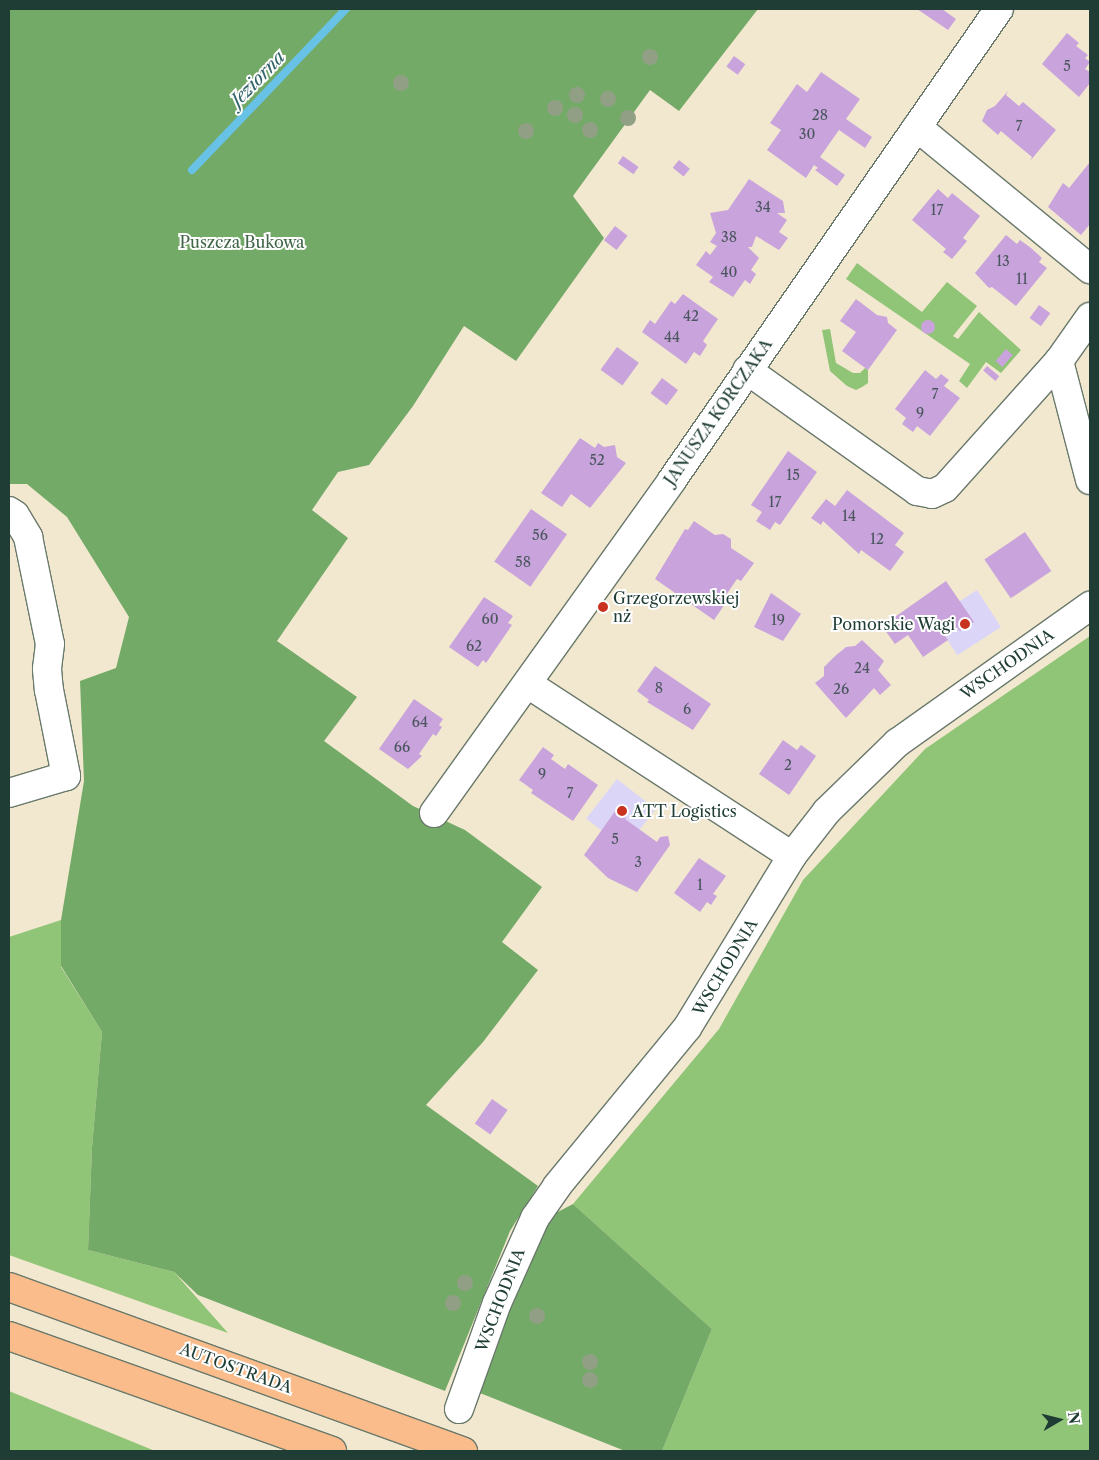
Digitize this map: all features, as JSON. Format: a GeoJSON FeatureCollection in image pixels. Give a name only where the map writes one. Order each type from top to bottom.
{"type":"FeatureCollection","features":[{"type":"Feature","properties":{"kind":"highway","name":"AUTOSTRADA"},"geometry":{"type":"LineString","coordinates":[[9,1287],[463,1451]]}},
{"type":"Feature","properties":{"kind":"highway"},"geometry":{"type":"LineString","coordinates":[[9,1336],[332,1451]]}},
{"type":"Feature","properties":{"kind":"street","name":"JANUSZA KORCZAKA"},"geometry":{"type":"LineString","coordinates":[[434,813],[528,684],[998,9]]}},
{"type":"Feature","properties":{"kind":"street"},"geometry":{"type":"LineString","coordinates":[[917,126],[1090,269]]}},
{"type":"Feature","properties":{"kind":"street"},"geometry":{"type":"LineString","coordinates":[[748,370],[916,491],[932,494],[945,488],[1058,361],[1090,317]]}},
{"type":"Feature","properties":{"kind":"street"},"geometry":{"type":"LineString","coordinates":[[1058,361],[1090,480]]}},
{"type":"Feature","properties":{"kind":"street"},"geometry":{"type":"LineString","coordinates":[[9,511],[15,515],[28,537],[50,644],[47,668],[49,690],[66,776],[9,793]]}},
{"type":"Feature","properties":{"kind":"street","name":"WSCHODNIA"},"geometry":{"type":"LineString","coordinates":[[459,1409],[497,1303],[535,1218],[557,1186],[687,1028],[792,856],[827,811],[897,743],[1090,606]]}},
{"type":"Feature","properties":{"kind":"street"},"geometry":{"type":"LineString","coordinates":[[528,684],[792,856]]}},
{"type":"Feature","properties":{"kind":"shaded area"},"geometry":{"type":"Polygon","coordinates":[[[977,590],[1001,627],[957,655],[933,618],[977,590]]]}},
{"type":"Feature","properties":{"kind":"shaded area"},"geometry":{"type":"Polygon","coordinates":[[[617,779],[656,809],[625,849],[586,818],[617,779]]]}},
{"type":"Feature","properties":{"kind":"green space","name":"Puszcza Bukowa"},"geometry":{"type":"Polygon","coordinates":[[[9,9],[758,9],[679,111],[650,90],[573,196],[604,238],[516,361],[464,326],[413,406],[369,465],[338,472],[312,510],[348,538],[277,641],[357,697],[324,741],[413,806],[465,830],[542,887],[502,942],[538,970],[483,1042],[426,1105],[538,1186],[510,1231],[445,1391],[198,1295],[174,1272],[88,1250],[92,1147],[102,1032],[61,966],[61,920],[84,781],[80,681],[116,668],[129,617],[67,517],[27,484],[9,484],[9,9]]]}},
{"type":"Feature","properties":{"kind":"green space"},"geometry":{"type":"Polygon","coordinates":[[[857,263],[922,312],[947,282],[977,306],[953,336],[958,339],[979,312],[1021,350],[1001,373],[986,362],[967,388],[959,381],[970,364],[846,279],[857,263]]]}},
{"type":"Feature","properties":{"kind":"green space"},"geometry":{"type":"Polygon","coordinates":[[[830,329],[836,363],[853,373],[860,373],[865,368],[868,370],[868,383],[856,390],[847,386],[830,371],[822,330],[830,329]]]}},
{"type":"Feature","properties":{"kind":"green space"},"geometry":{"type":"Polygon","coordinates":[[[1090,636],[1090,1451],[662,1451],[712,1329],[573,1204],[719,1029],[803,880],[925,749],[1090,636]]]}},
{"type":"Feature","properties":{"kind":"green space"},"geometry":{"type":"Polygon","coordinates":[[[61,920],[61,967],[102,1032],[92,1147],[88,1250],[174,1272],[228,1333],[9,1255],[9,937],[61,920]]]}},
{"type":"Feature","properties":{"kind":"green space"},"geometry":{"type":"Polygon","coordinates":[[[573,1204],[712,1329],[662,1451],[625,1451],[475,1391],[525,1263],[550,1216],[573,1204]]]}},
{"type":"Feature","properties":{"kind":"green space"},"geometry":{"type":"Polygon","coordinates":[[[9,1391],[155,1451],[9,1451],[9,1391]]]}},
{"type":"Feature","properties":{"kind":"building"},"geometry":{"type":"Polygon","coordinates":[[[917,9],[942,9],[956,19],[948,30],[917,9]]]}},
{"type":"Feature","properties":{"kind":"building"},"geometry":{"type":"Polygon","coordinates":[[[1067,33],[1079,43],[1076,46],[1088,55],[1085,58],[1090,62],[1085,69],[1090,72],[1090,83],[1079,97],[1042,64],[1067,33]]]}},
{"type":"Feature","properties":{"kind":"building"},"geometry":{"type":"Polygon","coordinates":[[[734,56],[745,64],[738,75],[726,67],[734,56]]]}},
{"type":"Feature","properties":{"kind":"building"},"geometry":{"type":"Polygon","coordinates":[[[821,72],[860,99],[846,119],[872,137],[865,148],[839,130],[820,157],[845,175],[837,186],[815,170],[818,168],[814,165],[806,178],[767,150],[781,130],[770,123],[797,84],[807,92],[821,72]]]}},
{"type":"Feature","properties":{"kind":"building"},"geometry":{"type":"Polygon","coordinates":[[[1008,91],[1006,95],[1019,106],[1023,102],[1056,130],[1030,161],[1032,157],[1001,131],[998,135],[982,121],[987,110],[995,106],[1008,91]]]}},
{"type":"Feature","properties":{"kind":"building"},"geometry":{"type":"Polygon","coordinates":[[[623,156],[639,167],[633,174],[618,163],[623,156]]]}},
{"type":"Feature","properties":{"kind":"building"},"geometry":{"type":"Polygon","coordinates":[[[679,160],[690,169],[684,177],[673,168],[679,160]]]}},
{"type":"Feature","properties":{"kind":"building"},"geometry":{"type":"Polygon","coordinates":[[[1090,162],[1090,224],[1081,235],[1048,207],[1063,183],[1069,188],[1090,162]]]}},
{"type":"Feature","properties":{"kind":"building"},"geometry":{"type":"Polygon","coordinates":[[[749,179],[783,201],[785,213],[777,213],[787,220],[779,232],[788,238],[779,250],[756,236],[752,247],[748,247],[759,258],[751,270],[756,274],[750,284],[745,280],[733,297],[709,282],[713,277],[696,265],[706,251],[710,255],[717,246],[710,242],[716,233],[710,213],[728,210],[749,179]]]}},
{"type":"Feature","properties":{"kind":"building"},"geometry":{"type":"Polygon","coordinates":[[[938,189],[948,198],[952,193],[980,216],[963,238],[967,241],[952,259],[943,252],[946,249],[912,220],[938,189]]]}},
{"type":"Feature","properties":{"kind":"building"},"geometry":{"type":"Polygon","coordinates":[[[615,226],[628,236],[617,250],[604,240],[615,226]]]}},
{"type":"Feature","properties":{"kind":"building"},"geometry":{"type":"Polygon","coordinates":[[[1006,235],[1017,244],[1020,240],[1031,248],[1042,258],[1039,262],[1047,268],[1016,306],[992,287],[989,288],[975,273],[1006,235]]]}},
{"type":"Feature","properties":{"kind":"building"},"geometry":{"type":"Polygon","coordinates":[[[683,294],[718,319],[703,341],[707,345],[700,356],[694,352],[686,364],[642,332],[650,320],[655,324],[671,301],[675,304],[683,294]]]}},
{"type":"Feature","properties":{"kind":"building"},"geometry":{"type":"Polygon","coordinates":[[[856,299],[877,315],[887,317],[888,323],[897,330],[868,370],[842,351],[856,332],[840,321],[856,299]]]}},
{"type":"Feature","properties":{"kind":"building"},"geometry":{"type":"Polygon","coordinates":[[[1039,305],[1050,313],[1041,326],[1030,318],[1039,305]]]}},
{"type":"Feature","properties":{"kind":"building"},"geometry":{"type":"Polygon","coordinates":[[[928,320],[933,322],[935,327],[933,332],[928,334],[923,332],[921,327],[923,322],[928,320]]]}},
{"type":"Feature","properties":{"kind":"building"},"geometry":{"type":"Polygon","coordinates":[[[617,347],[639,363],[622,386],[601,370],[617,347]]]}},
{"type":"Feature","properties":{"kind":"building"},"geometry":{"type":"Polygon","coordinates":[[[1006,349],[1013,355],[1002,367],[996,361],[1006,349]]]}},
{"type":"Feature","properties":{"kind":"building"},"geometry":{"type":"Polygon","coordinates":[[[987,366],[999,376],[995,381],[983,371],[987,366]]]}},
{"type":"Feature","properties":{"kind":"building"},"geometry":{"type":"Polygon","coordinates":[[[925,370],[936,379],[941,374],[949,380],[944,386],[960,398],[930,436],[917,426],[913,432],[902,424],[906,418],[895,409],[925,370]]]}},
{"type":"Feature","properties":{"kind":"building"},"geometry":{"type":"Polygon","coordinates":[[[662,378],[678,390],[667,405],[651,393],[662,378]]]}},
{"type":"Feature","properties":{"kind":"building"},"geometry":{"type":"Polygon","coordinates":[[[580,438],[595,448],[598,443],[604,447],[615,445],[617,457],[626,463],[590,508],[571,494],[562,507],[541,493],[580,438]]]}},
{"type":"Feature","properties":{"kind":"building"},"geometry":{"type":"Polygon","coordinates":[[[788,451],[817,472],[780,525],[775,522],[770,530],[756,521],[762,512],[751,505],[788,451]]]}},
{"type":"Feature","properties":{"kind":"building"},"geometry":{"type":"Polygon","coordinates":[[[847,490],[904,533],[895,545],[904,552],[890,571],[861,550],[859,554],[823,521],[821,525],[811,518],[826,499],[835,506],[847,490]]]}},
{"type":"Feature","properties":{"kind":"building"},"geometry":{"type":"Polygon","coordinates":[[[531,509],[567,534],[530,587],[494,561],[531,509]]]}},
{"type":"Feature","properties":{"kind":"building"},"geometry":{"type":"Polygon","coordinates":[[[694,521],[715,535],[723,534],[731,539],[731,548],[754,563],[741,581],[737,579],[726,595],[729,598],[714,620],[655,579],[685,529],[688,530],[694,521]]]}},
{"type":"Feature","properties":{"kind":"building"},"geometry":{"type":"Polygon","coordinates":[[[1025,532],[1051,571],[1011,598],[984,559],[1025,532]]]}},
{"type":"Feature","properties":{"kind":"building"},"geometry":{"type":"Polygon","coordinates":[[[946,581],[974,622],[960,631],[957,627],[945,636],[948,640],[923,657],[908,635],[895,644],[882,626],[946,581]]]}},
{"type":"Feature","properties":{"kind":"building"},"geometry":{"type":"Polygon","coordinates":[[[771,593],[801,614],[783,641],[754,627],[771,593]]]}},
{"type":"Feature","properties":{"kind":"building"},"geometry":{"type":"Polygon","coordinates":[[[484,597],[513,616],[508,623],[512,625],[486,663],[483,660],[478,667],[449,647],[484,597]]]}},
{"type":"Feature","properties":{"kind":"building"},"geometry":{"type":"Polygon","coordinates":[[[862,640],[884,661],[878,670],[891,685],[880,695],[874,688],[846,718],[815,683],[824,676],[824,667],[834,657],[846,647],[855,646],[862,640]]]}},
{"type":"Feature","properties":{"kind":"building"},"geometry":{"type":"Polygon","coordinates":[[[655,666],[711,704],[693,730],[647,702],[649,700],[637,691],[655,666]]]}},
{"type":"Feature","properties":{"kind":"building"},"geometry":{"type":"Polygon","coordinates":[[[414,699],[443,719],[439,725],[442,727],[436,736],[433,734],[419,754],[422,756],[408,769],[379,749],[414,699]]]}},
{"type":"Feature","properties":{"kind":"building"},"geometry":{"type":"Polygon","coordinates":[[[783,740],[797,750],[801,745],[816,756],[789,795],[759,774],[783,740]]]}},
{"type":"Feature","properties":{"kind":"building"},"geometry":{"type":"Polygon","coordinates":[[[543,747],[554,755],[551,759],[565,769],[568,764],[598,785],[573,821],[531,793],[533,790],[519,780],[543,747]]]}},
{"type":"Feature","properties":{"kind":"building"},"geometry":{"type":"Polygon","coordinates":[[[618,807],[626,807],[628,814],[625,819],[657,842],[660,837],[668,836],[670,845],[637,892],[608,878],[584,855],[618,807]]]}},
{"type":"Feature","properties":{"kind":"building"},"geometry":{"type":"Polygon","coordinates":[[[699,858],[726,876],[713,894],[717,896],[711,905],[707,902],[700,912],[674,893],[699,858]]]}},
{"type":"Feature","properties":{"kind":"building"},"geometry":{"type":"Polygon","coordinates":[[[492,1099],[508,1110],[490,1134],[475,1124],[492,1099]]]}},
{"type":"Feature","properties":{"kind":"waterway","name":"Jeziorna"},"geometry":{"type":"LineString","coordinates":[[192,170],[346,9]]}},
{"type":"Feature","properties":{"kind":"place","name":"Grzegorzewskiej nż"},"geometry":{"type":"Point","coordinates":[603,607]}},
{"type":"Feature","properties":{"kind":"place","name":"Pomorskie Wagi"},"geometry":{"type":"Point","coordinates":[965,624]}},
{"type":"Feature","properties":{"kind":"place","name":"ATT Logistics"},"geometry":{"type":"Point","coordinates":[622,811]}}]}
